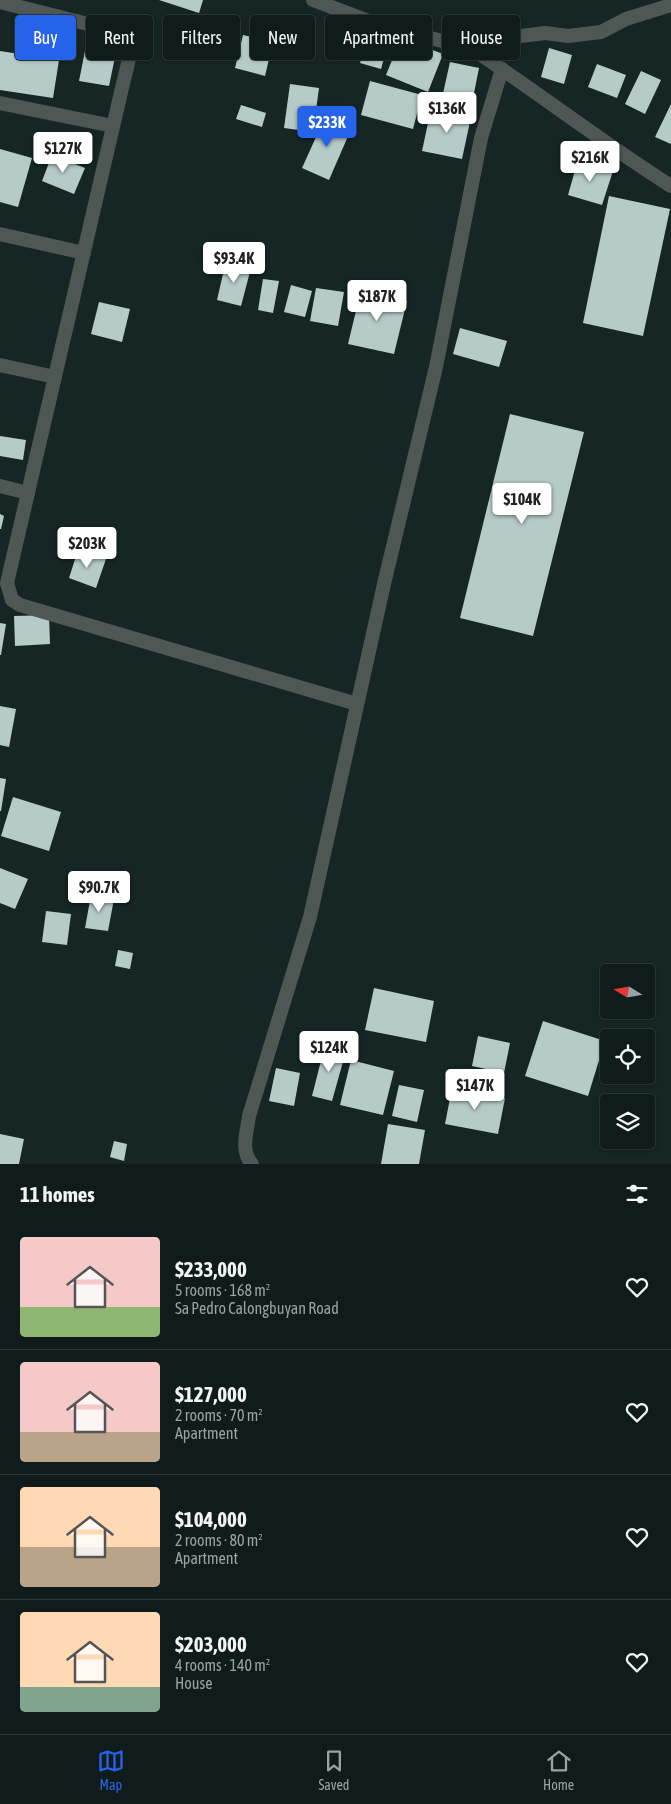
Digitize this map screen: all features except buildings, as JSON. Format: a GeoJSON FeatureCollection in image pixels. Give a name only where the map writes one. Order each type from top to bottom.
{"type":"FeatureCollection","features":[{"type":"Feature","properties":{"kind":"street"},"geometry":{"type":"LineString","coordinates":[[313,0],[374,22],[442,41]]}},
{"type":"Feature","properties":{"kind":"street"},"geometry":{"type":"LineString","coordinates":[[0,2],[104,28],[119,34],[127,40],[129,58],[7,583],[6,602],[357,704]]}},
{"type":"Feature","properties":{"kind":"street"},"geometry":{"type":"LineString","coordinates":[[520,37],[545,33],[568,36],[601,32],[626,19],[671,4]]}},
{"type":"Feature","properties":{"kind":"street"},"geometry":{"type":"LineString","coordinates":[[489,60],[638,166],[671,186]]}},
{"type":"Feature","properties":{"kind":"street"},"geometry":{"type":"LineString","coordinates":[[252,1164],[246,1158],[245,1142],[250,1116],[310,917],[357,704],[436,367],[481,138],[502,68]]}},
{"type":"Feature","properties":{"kind":"street"},"geometry":{"type":"LineString","coordinates":[[0,103],[113,126]]}},
{"type":"Feature","properties":{"kind":"street"},"geometry":{"type":"LineString","coordinates":[[0,234],[84,252]]}},
{"type":"Feature","properties":{"kind":"street"},"geometry":{"type":"LineString","coordinates":[[0,365],[55,377]]}},
{"type":"Feature","properties":{"kind":"street"},"geometry":{"type":"LineString","coordinates":[[0,486],[28,493]]}}]}
